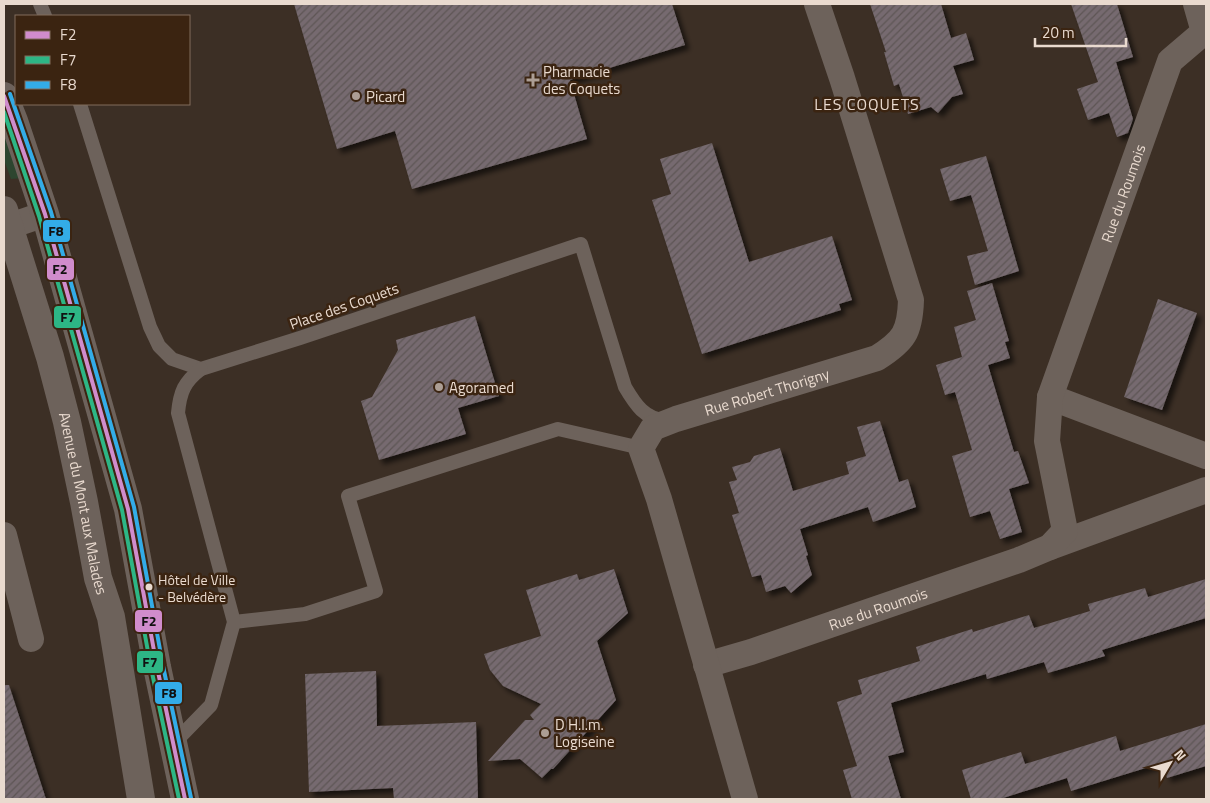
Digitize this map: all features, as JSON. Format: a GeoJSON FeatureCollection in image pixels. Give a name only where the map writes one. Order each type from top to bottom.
{"type":"FeatureCollection","features":[{"type":"Feature","properties":{"kind":"street","name":"Rue Robert Thorigny"},"geometry":{"type":"LineString","coordinates":[[641,448],[653,428],[676,419],[877,358],[892,348],[903,337],[910,320],[911,300],[817,4]]}},
{"type":"Feature","properties":{"kind":"street","name":"Rue du Roumois"},"geometry":{"type":"LineString","coordinates":[[1050,548],[1065,531],[1047,442],[1050,396],[1170,61],[1205,35],[1196,4]]}},
{"type":"Feature","properties":{"kind":"street"},"geometry":{"type":"LineString","coordinates":[[4,96],[45,214],[128,508],[157,667],[185,799]]}},
{"type":"Feature","properties":{"kind":"street"},"geometry":{"type":"LineString","coordinates":[[6,222],[45,214]]}},
{"type":"Feature","properties":{"kind":"street","name":"Avenue du Mont aux Malades"},"geometry":{"type":"LineString","coordinates":[[6,222],[50,357],[67,422],[98,578],[111,618],[141,799]]}},
{"type":"Feature","properties":{"kind":"street"},"geometry":{"type":"LineString","coordinates":[[1050,396],[1206,456]]}},
{"type":"Feature","properties":{"kind":"street"},"geometry":{"type":"LineString","coordinates":[[641,448],[659,499],[740,796]]}},
{"type":"Feature","properties":{"kind":"street","name":"Rue du Roumois"},"geometry":{"type":"LineString","coordinates":[[706,666],[1010,563],[1206,490]]}},
{"type":"Feature","properties":{"kind":"street"},"geometry":{"type":"LineString","coordinates":[[4,535],[31,639]]}},
{"type":"Feature","properties":{"kind":"lane"},"geometry":{"type":"LineString","coordinates":[[80,105],[150,327],[159,346],[172,359],[202,369]]}},
{"type":"Feature","properties":{"kind":"lane","name":"Place des Coquets"},"geometry":{"type":"LineString","coordinates":[[202,369],[581,244],[626,388],[636,406],[648,416],[660,420],[676,419]]}},
{"type":"Feature","properties":{"kind":"lane"},"geometry":{"type":"LineString","coordinates":[[174,743],[211,704],[234,622],[178,413],[180,394],[192,376],[202,369]]}},
{"type":"Feature","properties":{"kind":"lane"},"geometry":{"type":"LineString","coordinates":[[234,622],[305,614],[376,591],[348,496],[558,429],[641,448]]}},
{"type":"Feature","properties":{"kind":"green space"},"geometry":{"type":"Polygon","coordinates":[[[4,131],[23,178],[11,179],[4,160],[4,131]]]}},
{"type":"Feature","properties":{"kind":"building"},"geometry":{"type":"Polygon","coordinates":[[[294,4],[672,4],[685,45],[570,80],[587,139],[412,189],[395,131],[337,149],[294,4]]]}},
{"type":"Feature","properties":{"kind":"building"},"geometry":{"type":"Polygon","coordinates":[[[870,4],[941,4],[951,38],[966,33],[974,60],[953,66],[963,94],[952,97],[938,113],[931,107],[908,114],[899,84],[894,86],[884,52],[886,52],[870,4]]]}},
{"type":"Feature","properties":{"kind":"building"},"geometry":{"type":"Polygon","coordinates":[[[1071,4],[1117,4],[1133,57],[1116,62],[1133,119],[1128,133],[1117,137],[1109,113],[1088,120],[1077,89],[1098,82],[1071,4]]]}},
{"type":"Feature","properties":{"kind":"building"},"geometry":{"type":"Polygon","coordinates":[[[712,143],[749,262],[832,236],[852,300],[839,304],[841,310],[702,354],[652,200],[671,194],[660,159],[712,143]]]}},
{"type":"Feature","properties":{"kind":"building"},"geometry":{"type":"Polygon","coordinates":[[[986,156],[1019,271],[975,285],[967,256],[988,251],[971,195],[950,201],[940,169],[986,156]]]}},
{"type":"Feature","properties":{"kind":"building"},"geometry":{"type":"Polygon","coordinates":[[[992,283],[1009,341],[1005,342],[1010,358],[988,365],[1014,452],[1018,451],[1029,483],[1009,489],[1022,532],[1000,539],[990,511],[970,517],[952,456],[972,450],[955,392],[945,395],[936,365],[962,357],[954,327],[976,320],[967,291],[992,283]]]}},
{"type":"Feature","properties":{"kind":"building"},"geometry":{"type":"Polygon","coordinates":[[[1158,299],[1197,313],[1162,410],[1124,397],[1158,299]]]}},
{"type":"Feature","properties":{"kind":"building","name":"Agoramed"},"geometry":{"type":"Polygon","coordinates":[[[475,316],[499,396],[458,408],[466,434],[379,460],[361,401],[372,397],[398,350],[396,340],[475,316]]]}},
{"type":"Feature","properties":{"kind":"building"},"geometry":{"type":"Polygon","coordinates":[[[880,421],[899,482],[908,479],[916,507],[873,522],[868,507],[800,529],[812,575],[791,593],[785,586],[766,592],[761,575],[752,577],[732,515],[739,513],[729,482],[737,480],[732,467],[750,462],[754,456],[780,448],[793,491],[849,474],[846,462],[866,456],[857,427],[880,421]]]}},
{"type":"Feature","properties":{"kind":"building"},"geometry":{"type":"Polygon","coordinates":[[[614,569],[628,613],[597,641],[616,700],[553,769],[542,778],[520,759],[488,761],[525,720],[534,720],[530,715],[541,704],[503,686],[490,670],[484,654],[541,636],[526,590],[577,574],[579,580],[614,569]]]}},
{"type":"Feature","properties":{"kind":"building"},"geometry":{"type":"Polygon","coordinates":[[[1206,579],[1206,618],[1102,650],[1105,656],[1048,673],[1044,662],[987,679],[986,674],[891,703],[904,752],[888,756],[901,799],[852,799],[843,770],[857,766],[837,702],[862,694],[858,680],[920,661],[916,647],[972,629],[973,632],[1029,615],[1034,628],[1090,611],[1088,604],[1145,588],[1148,597],[1206,579]]]}},
{"type":"Feature","properties":{"kind":"building"},"geometry":{"type":"Polygon","coordinates":[[[376,671],[377,726],[476,722],[478,799],[394,799],[393,788],[309,792],[305,674],[376,671]]]}},
{"type":"Feature","properties":{"kind":"building"},"geometry":{"type":"Polygon","coordinates":[[[4,685],[9,685],[46,799],[4,799],[4,685]]]}},
{"type":"Feature","properties":{"kind":"building"},"geometry":{"type":"Polygon","coordinates":[[[1206,724],[1206,766],[1167,778],[1162,763],[1071,791],[1067,778],[1000,799],[971,799],[962,770],[1021,752],[1025,764],[1116,736],[1120,751],[1206,724]]]}},
{"type":"Feature","properties":{"kind":"transit line","name":"F8"},"geometry":{"type":"LineString","coordinates":[[10,94],[51,212],[134,507],[163,666],[191,798]]}},
{"type":"Feature","properties":{"kind":"transit line","name":"F2"},"geometry":{"type":"LineString","coordinates":[[4,96],[45,214],[128,509],[157,667],[185,799]]}},
{"type":"Feature","properties":{"kind":"transit line","name":"F7"},"geometry":{"type":"LineString","coordinates":[[4,112],[39,216],[122,510],[151,668],[179,799]]}},
{"type":"Feature","properties":{"kind":"place","name":"Pharmacie des Coquets"},"geometry":{"type":"Point","coordinates":[533,80]}},
{"type":"Feature","properties":{"kind":"place","name":"Picard"},"geometry":{"type":"Point","coordinates":[356,96]}},
{"type":"Feature","properties":{"kind":"place","name":"Agoramed"},"geometry":{"type":"Point","coordinates":[439,387]}},
{"type":"Feature","properties":{"kind":"place","name":"Hôtel de Ville - Belvédère"},"geometry":{"type":"Point","coordinates":[149,587]}},
{"type":"Feature","properties":{"kind":"place","name":"D H.l.m. Logiseine"},"geometry":{"type":"Point","coordinates":[545,733]}},
{"type":"Feature","properties":{"kind":"district","name":"LES COQUETS"},"geometry":{"type":"Point","coordinates":[867,104]}}]}
